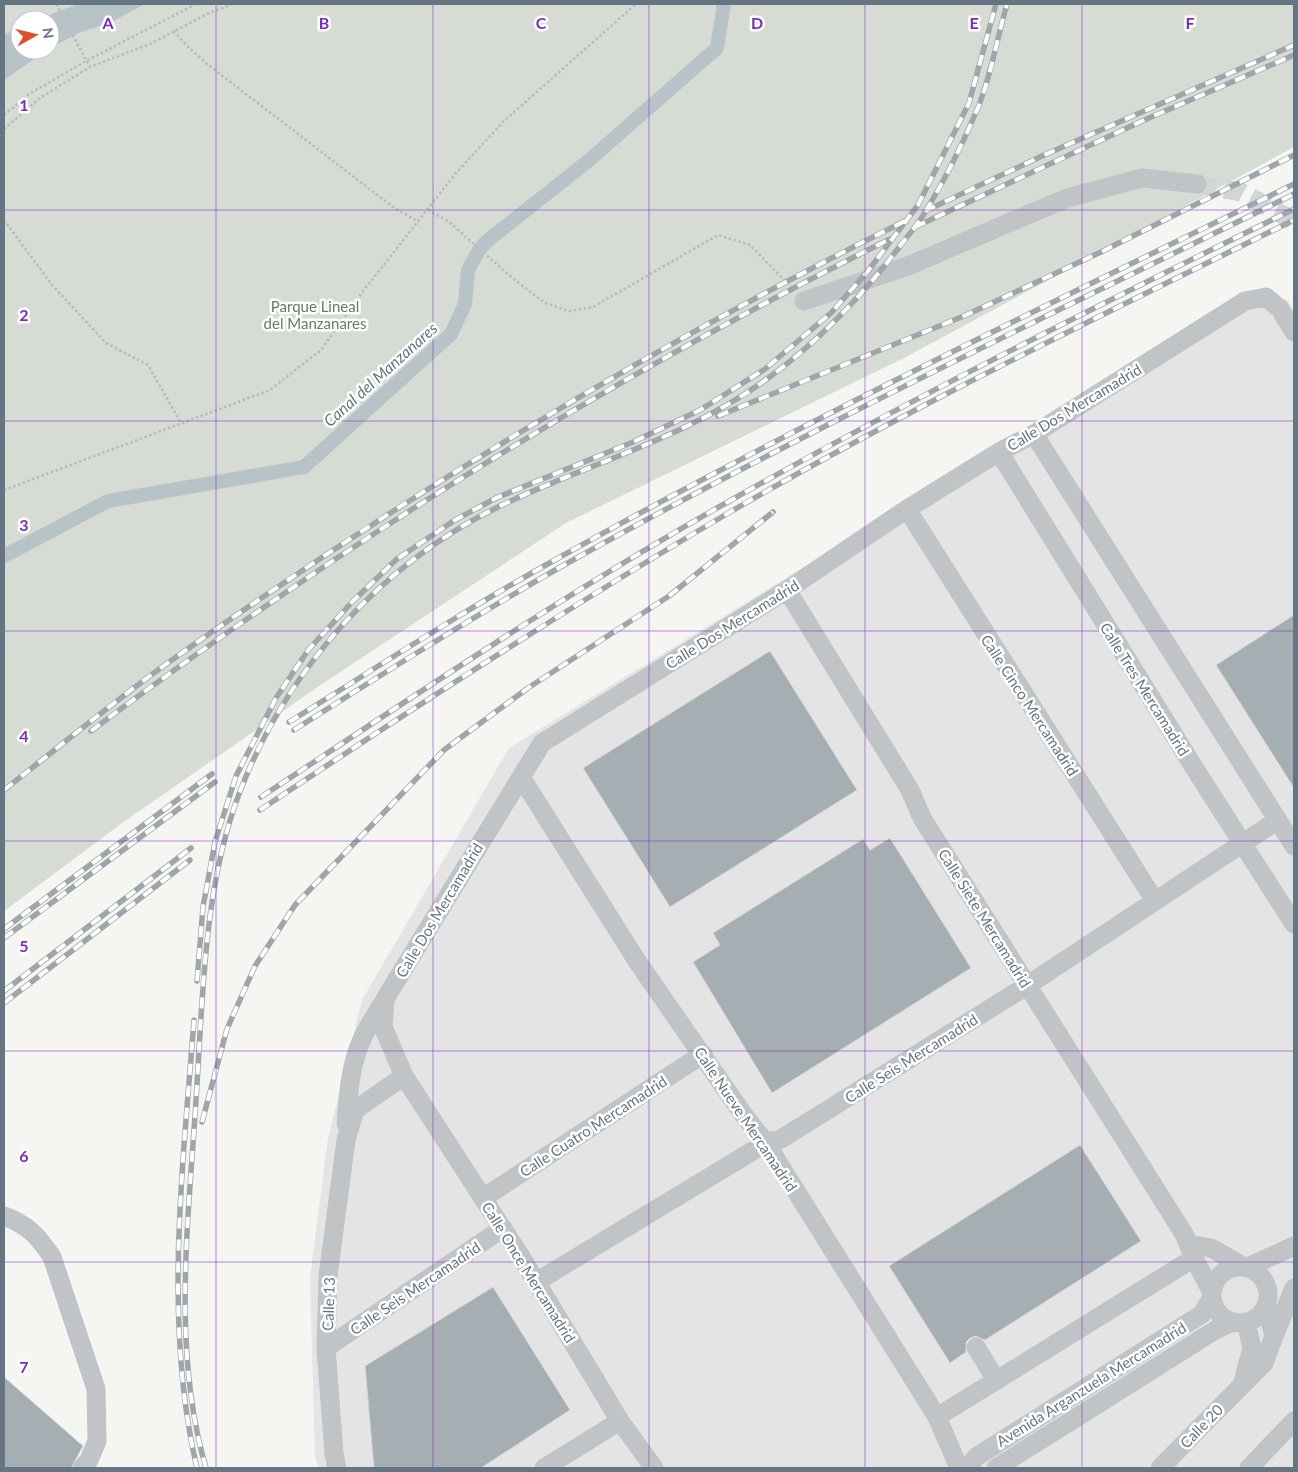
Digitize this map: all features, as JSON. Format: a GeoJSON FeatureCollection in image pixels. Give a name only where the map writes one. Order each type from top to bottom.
{"type":"FeatureCollection","features":[{"type":"Feature","properties":{"kind":"lane"},"geometry":{"type":"LineString","coordinates":[[804,300],[908,266],[1067,198],[1142,178],[1197,184]]}},
{"type":"Feature","properties":{"kind":"lane","name":"Calle Dos Mercamadrid"},"geometry":{"type":"LineString","coordinates":[[404,1076],[383,1027],[385,999],[542,743],[787,590],[907,509],[999,452],[1034,434],[1245,301],[1266,297],[1274,302],[1294,332]]}},
{"type":"Feature","properties":{"kind":"lane"},"geometry":{"type":"LineString","coordinates":[[1034,434],[1294,846]]}},
{"type":"Feature","properties":{"kind":"lane","name":"Calle Tres Mercamadrid"},"geometry":{"type":"LineString","coordinates":[[999,452],[1195,769],[1294,924]]}},
{"type":"Feature","properties":{"kind":"lane","name":"Calle Cinco Mercamadrid"},"geometry":{"type":"LineString","coordinates":[[907,509],[1154,901]]}},
{"type":"Feature","properties":{"kind":"lane","name":"Calle Siete Mercamadrid"},"geometry":{"type":"LineString","coordinates":[[787,590],[910,790],[922,818],[1028,985],[1191,1251],[1211,1295]]}},
{"type":"Feature","properties":{"kind":"lane","name":"Calle Nueve Mercamadrid"},"geometry":{"type":"LineString","coordinates":[[521,777],[637,961],[743,1114],[766,1143],[937,1417],[959,1468]]}},
{"type":"Feature","properties":{"kind":"lane","name":"Calle Seis Mercamadrid"},"geometry":{"type":"LineString","coordinates":[[536,1282],[766,1143],[781,1139],[1028,985],[1278,820]]}},
{"type":"Feature","properties":{"kind":"lane","name":"Calle 13"},"geometry":{"type":"LineString","coordinates":[[337,1468],[334,1454],[326,1348],[328,1276],[346,1140],[348,1100],[355,1059],[362,1038],[385,999]]}},
{"type":"Feature","properties":{"kind":"lane","name":"Calle Cuatro Mercamadrid"},"geometry":{"type":"LineString","coordinates":[[483,1198],[703,1054]]}},
{"type":"Feature","properties":{"kind":"lane","name":"Calle 13"},"geometry":{"type":"LineString","coordinates":[[346,1140],[355,1110],[404,1076]]}},
{"type":"Feature","properties":{"kind":"lane","name":"Calle Once Mercamadrid"},"geometry":{"type":"LineString","coordinates":[[404,1076],[503,1228],[620,1421],[654,1468]]}},
{"type":"Feature","properties":{"kind":"lane"},"geometry":{"type":"LineString","coordinates":[[4,1216],[22,1222],[40,1240],[52,1258],[96,1389],[96,1441],[89,1460],[82,1468]]}},
{"type":"Feature","properties":{"kind":"lane","name":"Calle Seis Mercamadrid"},"geometry":{"type":"LineString","coordinates":[[326,1348],[503,1228]]}},
{"type":"Feature","properties":{"kind":"lane"},"geometry":{"type":"LineString","coordinates":[[1294,1246],[1245,1267],[1228,1268],[1217,1277],[1211,1295],[1219,1314],[1240,1322],[1258,1316],[1267,1301],[1294,1274]]}},
{"type":"Feature","properties":{"kind":"lane"},"geometry":{"type":"LineString","coordinates":[[937,1417],[1191,1251],[1211,1248],[1259,1273],[1264,1280],[1274,1336]]}},
{"type":"Feature","properties":{"kind":"lane","name":"Calle 20"},"geometry":{"type":"LineString","coordinates":[[1160,1468],[1264,1363],[1294,1288]]}},
{"type":"Feature","properties":{"kind":"lane","name":"Avenida Arganzuela Mercamadrid"},"geometry":{"type":"LineString","coordinates":[[968,1468],[976,1457],[1202,1314],[1211,1295]]}},
{"type":"Feature","properties":{"kind":"lane"},"geometry":{"type":"LineString","coordinates":[[1240,1322],[1252,1348],[1243,1383]]}},
{"type":"Feature","properties":{"kind":"lane","name":"Avenida Arganzuela Mercamadrid"},"geometry":{"type":"LineString","coordinates":[[996,1468],[1217,1329],[1240,1322]]}},
{"type":"Feature","properties":{"kind":"lane"},"geometry":{"type":"LineString","coordinates":[[976,1347],[996,1380]]}},
{"type":"Feature","properties":{"kind":"lane"},"geometry":{"type":"LineString","coordinates":[[544,1468],[620,1421]]}},
{"type":"Feature","properties":{"kind":"lane"},"geometry":{"type":"LineString","coordinates":[[1249,1468],[1294,1421]]}},
{"type":"Feature","properties":{"kind":"path"},"geometry":{"type":"LineString","coordinates":[[56,4],[90,67]]}},
{"type":"Feature","properties":{"kind":"path"},"geometry":{"type":"LineString","coordinates":[[4,115],[29,94],[86,61],[196,4]]}},
{"type":"Feature","properties":{"kind":"path"},"geometry":{"type":"LineString","coordinates":[[4,129],[40,98],[90,67],[150,44],[207,14],[233,4]]}},
{"type":"Feature","properties":{"kind":"path"},"geometry":{"type":"LineString","coordinates":[[4,490],[270,390],[306,364],[321,350],[331,333],[456,173],[504,121],[636,4]]}},
{"type":"Feature","properties":{"kind":"path"},"geometry":{"type":"LineString","coordinates":[[174,31],[207,64],[394,206],[419,222]]}},
{"type":"Feature","properties":{"kind":"path"},"geometry":{"type":"LineString","coordinates":[[428,210],[448,221],[545,304],[569,310],[593,307],[718,235],[750,245],[804,300]]}},
{"type":"Feature","properties":{"kind":"path"},"geometry":{"type":"LineString","coordinates":[[4,220],[52,285],[106,343],[148,365],[181,423]]}},
{"type":"Feature","properties":{"kind":"shaded area"},"geometry":{"type":"Polygon","coordinates":[[[78,4],[145,4],[110,23],[81,32],[60,43],[60,11],[78,4]]]}},
{"type":"Feature","properties":{"kind":"shaded area"},"geometry":{"type":"Polygon","coordinates":[[[10,32],[10,60],[33,60],[4,80],[4,35],[10,32]]]}},
{"type":"Feature","properties":{"kind":"shaded area"},"geometry":{"type":"Polygon","coordinates":[[[1249,294],[1267,294],[1287,300],[1294,311],[1294,1468],[318,1468],[315,1455],[310,1278],[328,1138],[362,1000],[509,748],[1249,294]]]}},
{"type":"Feature","properties":{"kind":"green space","name":"Parque Lineal del Manzanares"},"geometry":{"type":"Polygon","coordinates":[[[4,4],[1294,4],[1294,147],[906,357],[566,523],[322,684],[125,821],[4,911],[4,4]]]}},
{"type":"Feature","properties":{"kind":"building"},"geometry":{"type":"Polygon","coordinates":[[[1294,615],[1294,788],[1216,665],[1294,615]]]}},
{"type":"Feature","properties":{"kind":"building"},"geometry":{"type":"Polygon","coordinates":[[[770,651],[857,790],[670,907],[583,768],[770,651]]]}},
{"type":"Feature","properties":{"kind":"building"},"geometry":{"type":"Polygon","coordinates":[[[890,838],[971,968],[772,1093],[693,962],[720,945],[713,933],[863,839],[870,850],[890,838]]]}},
{"type":"Feature","properties":{"kind":"building"},"geometry":{"type":"Polygon","coordinates":[[[1080,1145],[1141,1241],[985,1340],[976,1336],[970,1338],[966,1342],[966,1352],[950,1363],[889,1266],[1080,1145]]]}},
{"type":"Feature","properties":{"kind":"building"},"geometry":{"type":"Polygon","coordinates":[[[493,1287],[570,1410],[481,1468],[374,1468],[365,1366],[493,1287]]]}},
{"type":"Feature","properties":{"kind":"building"},"geometry":{"type":"Polygon","coordinates":[[[4,1377],[83,1446],[71,1468],[4,1468],[4,1377]]]}},
{"type":"Feature","properties":{"kind":"waterway","name":"Canal del Manzanares"},"geometry":{"type":"LineString","coordinates":[[4,556],[108,501],[304,467],[451,334],[465,304],[468,270],[479,250],[487,241],[587,162],[717,48],[724,4]]}},
{"type":"Feature","properties":{"kind":"tunnel"},"geometry":{"type":"LineString","coordinates":[[1197,184],[1241,192],[1294,221]]}},
{"type":"Feature","properties":{"kind":"railway"},"geometry":{"type":"LineString","coordinates":[[197,981],[203,907],[215,842],[236,776],[276,698],[309,649],[353,601],[397,559],[455,520],[496,498],[633,442],[700,410],[765,369],[831,313],[868,271],[918,205],[969,103],[996,4]]}},
{"type":"Feature","properties":{"kind":"railway"},"geometry":{"type":"LineString","coordinates":[[206,1468],[195,1421],[188,1374],[185,1326],[187,1228],[204,974],[212,900],[219,864],[239,794],[259,748],[283,705],[310,664],[342,626],[377,591],[414,559],[455,531],[498,507],[706,417],[739,398],[771,376],[824,332],[886,264],[918,223],[934,197],[966,135],[982,97],[1007,4]]}},
{"type":"Feature","properties":{"kind":"railway"},"geometry":{"type":"LineString","coordinates":[[925,211],[1042,156],[1294,45]]}},
{"type":"Feature","properties":{"kind":"railway"},"geometry":{"type":"LineString","coordinates":[[915,227],[1142,121],[1294,55]]}},
{"type":"Feature","properties":{"kind":"railway"},"geometry":{"type":"LineString","coordinates":[[718,416],[964,316],[1101,252],[1294,155]]}},
{"type":"Feature","properties":{"kind":"railway"},"geometry":{"type":"LineString","coordinates":[[289,722],[486,600],[644,511],[921,367],[1294,184]]}},
{"type":"Feature","properties":{"kind":"railway"},"geometry":{"type":"LineString","coordinates":[[294,730],[491,608],[647,519],[831,423],[1294,194]]}},
{"type":"Feature","properties":{"kind":"railway"},"geometry":{"type":"LineString","coordinates":[[261,797],[433,683],[666,537],[866,426],[1079,316],[1294,209]]}},
{"type":"Feature","properties":{"kind":"railway"},"geometry":{"type":"LineString","coordinates":[[260,810],[491,659],[607,586],[795,475],[936,399],[1294,220]]}},
{"type":"Feature","properties":{"kind":"railway"},"geometry":{"type":"LineString","coordinates":[[4,790],[169,662],[347,541],[437,483],[621,373],[809,270],[905,221]]}},
{"type":"Feature","properties":{"kind":"railway"},"geometry":{"type":"LineString","coordinates":[[91,731],[282,595],[480,467],[580,406],[682,348],[890,239]]}},
{"type":"Feature","properties":{"kind":"railway"},"geometry":{"type":"LineString","coordinates":[[202,1122],[227,1029],[255,966],[295,905],[444,750],[528,688],[669,596],[773,512]]}},
{"type":"Feature","properties":{"kind":"railway"},"geometry":{"type":"LineString","coordinates":[[4,929],[212,774]]}},
{"type":"Feature","properties":{"kind":"railway"},"geometry":{"type":"LineString","coordinates":[[4,938],[215,782]]}},
{"type":"Feature","properties":{"kind":"railway"},"geometry":{"type":"LineString","coordinates":[[4,991],[191,848]]}},
{"type":"Feature","properties":{"kind":"railway"},"geometry":{"type":"LineString","coordinates":[[4,1003],[190,860]]}},
{"type":"Feature","properties":{"kind":"railway"},"geometry":{"type":"LineString","coordinates":[[194,1020],[181,1188],[178,1302],[187,1414],[197,1468]]}}]}
